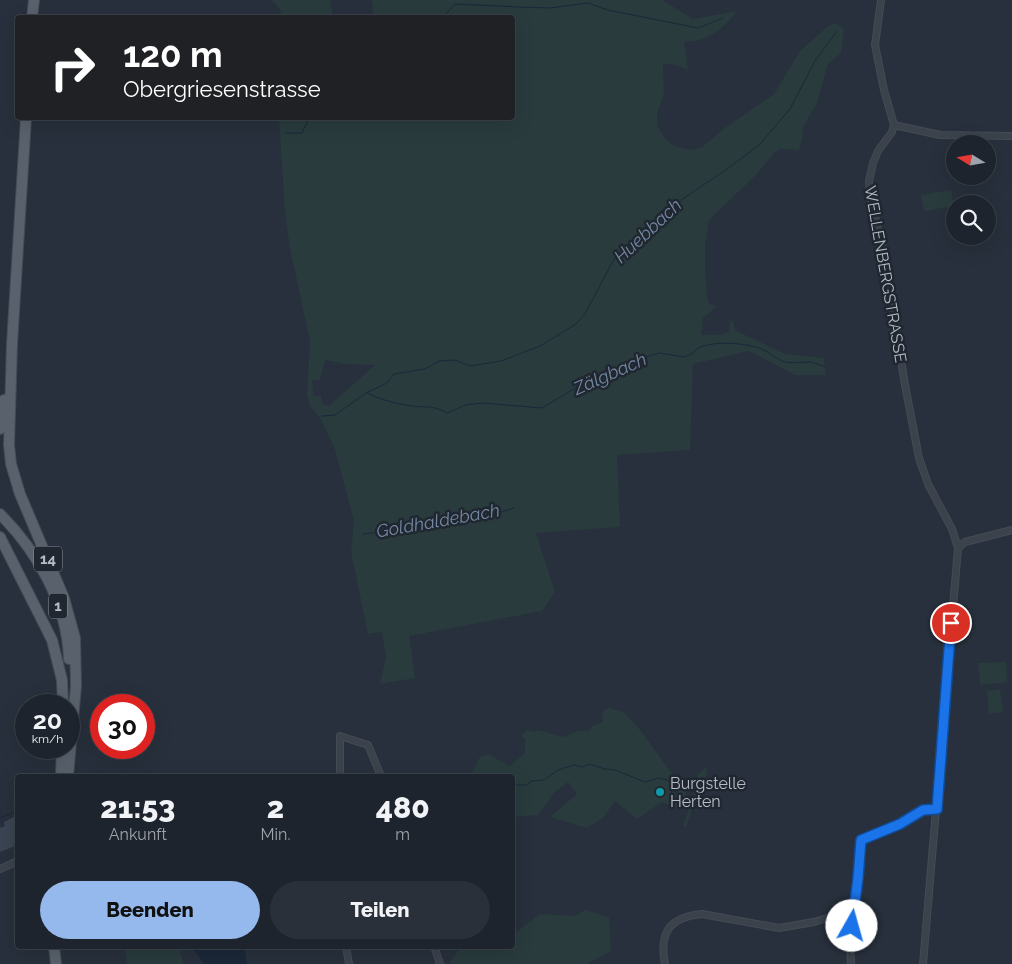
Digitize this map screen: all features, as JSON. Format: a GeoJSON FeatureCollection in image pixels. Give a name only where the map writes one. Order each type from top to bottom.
{"type":"FeatureCollection","features":[{"type":"Feature","properties":{"kind":"main road"},"geometry":{"type":"LineString","coordinates":[[32,15],[34,0]]}},
{"type":"Feature","properties":{"kind":"main road","name":"14"},"geometry":{"type":"LineString","coordinates":[[26,120],[12,344],[9,424],[11,464],[25,509],[64,598],[74,638],[76,686],[64,774]]}},
{"type":"Feature","properties":{"kind":"main road","name":"14"},"geometry":{"type":"LineString","coordinates":[[0,429],[12,344]]}},
{"type":"Feature","properties":{"kind":"main road","name":"1"},"geometry":{"type":"LineString","coordinates":[[0,515],[16,531],[39,564],[58,604],[69,654],[69,694]]}},
{"type":"Feature","properties":{"kind":"main road","name":"14"},"geometry":{"type":"LineString","coordinates":[[0,537],[52,640],[60,671],[62,694]]}},
{"type":"Feature","properties":{"kind":"main road"},"geometry":{"type":"LineString","coordinates":[[63,759],[64,774]]}},
{"type":"Feature","properties":{"kind":"main road"},"geometry":{"type":"LineString","coordinates":[[64,774],[65,759]]}},
{"type":"Feature","properties":{"kind":"main road"},"geometry":{"type":"LineString","coordinates":[[54,949],[56,964]]}},
{"type":"Feature","properties":{"kind":"street"},"geometry":{"type":"LineString","coordinates":[[881,0],[875,44],[883,86],[894,125],[937,135],[1012,136]]}},
{"type":"Feature","properties":{"kind":"street","name":"WELLENBERGSTRASSE"},"geometry":{"type":"LineString","coordinates":[[894,125],[892,132],[878,151],[873,163],[869,181],[870,196],[884,253],[905,385],[919,458],[928,484],[952,529],[958,548]]}},
{"type":"Feature","properties":{"kind":"street"},"geometry":{"type":"LineString","coordinates":[[923,964],[958,548],[965,542],[1012,530]]}},
{"type":"Feature","properties":{"kind":"street"},"geometry":{"type":"LineString","coordinates":[[340,774],[340,736],[368,745],[380,774]]}},
{"type":"Feature","properties":{"kind":"street"},"geometry":{"type":"LineString","coordinates":[[851,964],[850,943],[861,840],[900,824],[923,810],[937,809]]}},
{"type":"Feature","properties":{"kind":"street"},"geometry":{"type":"LineString","coordinates":[[0,868],[15,862]]}},
{"type":"Feature","properties":{"kind":"street"},"geometry":{"type":"LineString","coordinates":[[666,964],[663,946],[665,931],[672,924],[692,915],[702,914],[779,928],[814,922],[853,910]]}},
{"type":"Feature","properties":{"kind":"street"},"geometry":{"type":"LineString","coordinates":[[346,949],[349,964]]}},
{"type":"Feature","properties":{"kind":"street"},"geometry":{"type":"LineString","coordinates":[[435,949],[440,964]]}},
{"type":"Feature","properties":{"kind":"shaded area"},"geometry":{"type":"Polygon","coordinates":[[[272,0],[330,0],[333,15],[280,15],[281,11],[272,0]]]}},
{"type":"Feature","properties":{"kind":"shaded area"},"geometry":{"type":"Polygon","coordinates":[[[372,0],[662,0],[693,19],[737,11],[720,29],[708,37],[684,42],[688,70],[676,65],[663,64],[664,94],[657,114],[657,125],[665,139],[674,146],[691,150],[702,147],[725,128],[774,94],[800,51],[827,27],[835,23],[844,29],[841,53],[828,64],[817,103],[802,129],[803,136],[799,150],[780,149],[774,153],[757,174],[709,220],[705,244],[708,302],[716,307],[703,318],[701,335],[719,335],[729,332],[730,321],[733,321],[735,330],[785,354],[824,358],[826,375],[795,375],[749,351],[693,364],[690,450],[617,455],[620,527],[536,533],[555,592],[542,611],[409,636],[415,678],[380,684],[386,657],[382,632],[368,634],[351,552],[354,521],[334,446],[320,418],[310,406],[307,394],[310,341],[290,248],[285,212],[279,120],[515,120],[515,15],[373,15],[372,0]],[[325,360],[320,380],[312,381],[314,396],[321,396],[322,404],[329,406],[375,365],[346,364],[325,360]]]}},
{"type":"Feature","properties":{"kind":"shaded area"},"geometry":{"type":"Polygon","coordinates":[[[951,190],[952,195],[946,195],[946,207],[924,211],[921,195],[951,190]]]}},
{"type":"Feature","properties":{"kind":"shaded area"},"geometry":{"type":"Polygon","coordinates":[[[1006,662],[1007,682],[980,685],[978,663],[1006,662]]]}},
{"type":"Feature","properties":{"kind":"shaded area"},"geometry":{"type":"Polygon","coordinates":[[[1000,689],[1003,712],[989,714],[987,691],[1000,689]]]}},
{"type":"Feature","properties":{"kind":"shaded area"},"geometry":{"type":"Polygon","coordinates":[[[609,708],[624,712],[641,731],[686,793],[681,810],[662,802],[637,819],[615,801],[603,818],[587,828],[550,817],[577,794],[568,782],[554,793],[538,815],[515,817],[515,774],[471,774],[480,757],[488,754],[510,766],[525,753],[525,739],[521,736],[527,730],[534,732],[538,730],[564,737],[578,731],[589,730],[594,725],[603,722],[602,714],[604,710],[609,708]]]}},
{"type":"Feature","properties":{"kind":"shaded area"},"geometry":{"type":"Polygon","coordinates":[[[707,767],[701,801],[695,800],[686,827],[683,826],[696,789],[698,774],[707,767]]]}},
{"type":"Feature","properties":{"kind":"shaded area"},"geometry":{"type":"Polygon","coordinates":[[[585,910],[609,917],[611,951],[589,964],[451,964],[459,949],[515,949],[515,933],[540,914],[575,916],[585,910]]]}},
{"type":"Feature","properties":{"kind":"shaded area"},"geometry":{"type":"Polygon","coordinates":[[[125,949],[179,949],[184,964],[127,964],[125,949]]]}},
{"type":"Feature","properties":{"kind":"water"},"geometry":{"type":"Polygon","coordinates":[[[193,949],[244,949],[247,964],[204,964],[193,949]]]}},
{"type":"Feature","properties":{"kind":"building"},"geometry":{"type":"Polygon","coordinates":[[[14,817],[15,846],[0,852],[0,828],[5,826],[4,822],[14,817]]]}},
{"type":"Feature","properties":{"kind":"waterway"},"geometry":{"type":"LineString","coordinates":[[519,7],[550,8],[588,3],[608,10],[698,28],[723,18]]}},
{"type":"Feature","properties":{"kind":"waterway"},"geometry":{"type":"LineString","coordinates":[[445,15],[455,4],[518,7]]}},
{"type":"Feature","properties":{"kind":"waterway","name":"Huebbach"},"geometry":{"type":"LineString","coordinates":[[322,416],[335,415],[366,393],[387,383],[394,374],[425,369],[439,361],[455,360],[470,366],[501,361],[540,346],[576,324],[585,314],[614,259],[684,198],[759,145],[790,109],[815,61],[837,31]]}},
{"type":"Feature","properties":{"kind":"waterway"},"geometry":{"type":"LineString","coordinates":[[286,133],[302,133],[308,120]]}},
{"type":"Feature","properties":{"kind":"waterway","name":"Zälgbach"},"geometry":{"type":"LineString","coordinates":[[367,393],[395,403],[434,408],[447,413],[466,405],[482,403],[542,408],[589,380],[631,368],[646,357],[660,353],[684,357],[705,346],[725,343],[746,345],[765,350],[785,362],[810,362],[825,367]]}},
{"type":"Feature","properties":{"kind":"waterway","name":"Goldhaldebach"},"geometry":{"type":"LineString","coordinates":[[363,534],[381,532],[385,529],[468,520],[514,508]]}},
{"type":"Feature","properties":{"kind":"waterway"},"geometry":{"type":"LineString","coordinates":[[515,785],[526,785],[532,781],[544,780],[558,770],[574,765],[582,767],[589,764],[615,770],[645,782],[658,778],[668,780],[680,799]]}},
{"type":"Feature","properties":{"kind":"waterway"},"geometry":{"type":"LineString","coordinates":[[0,818],[15,812]]}},
{"type":"Feature","properties":{"kind":"place","name":"Burgstelle Herten"},"geometry":{"type":"Point","coordinates":[660,792]}},
{"type":"Feature","properties":{"kind":"route"},"geometry":{"type":"LineString","coordinates":[[852,926],[861,840],[900,824],[923,810],[937,809],[951,623]]}}]}
